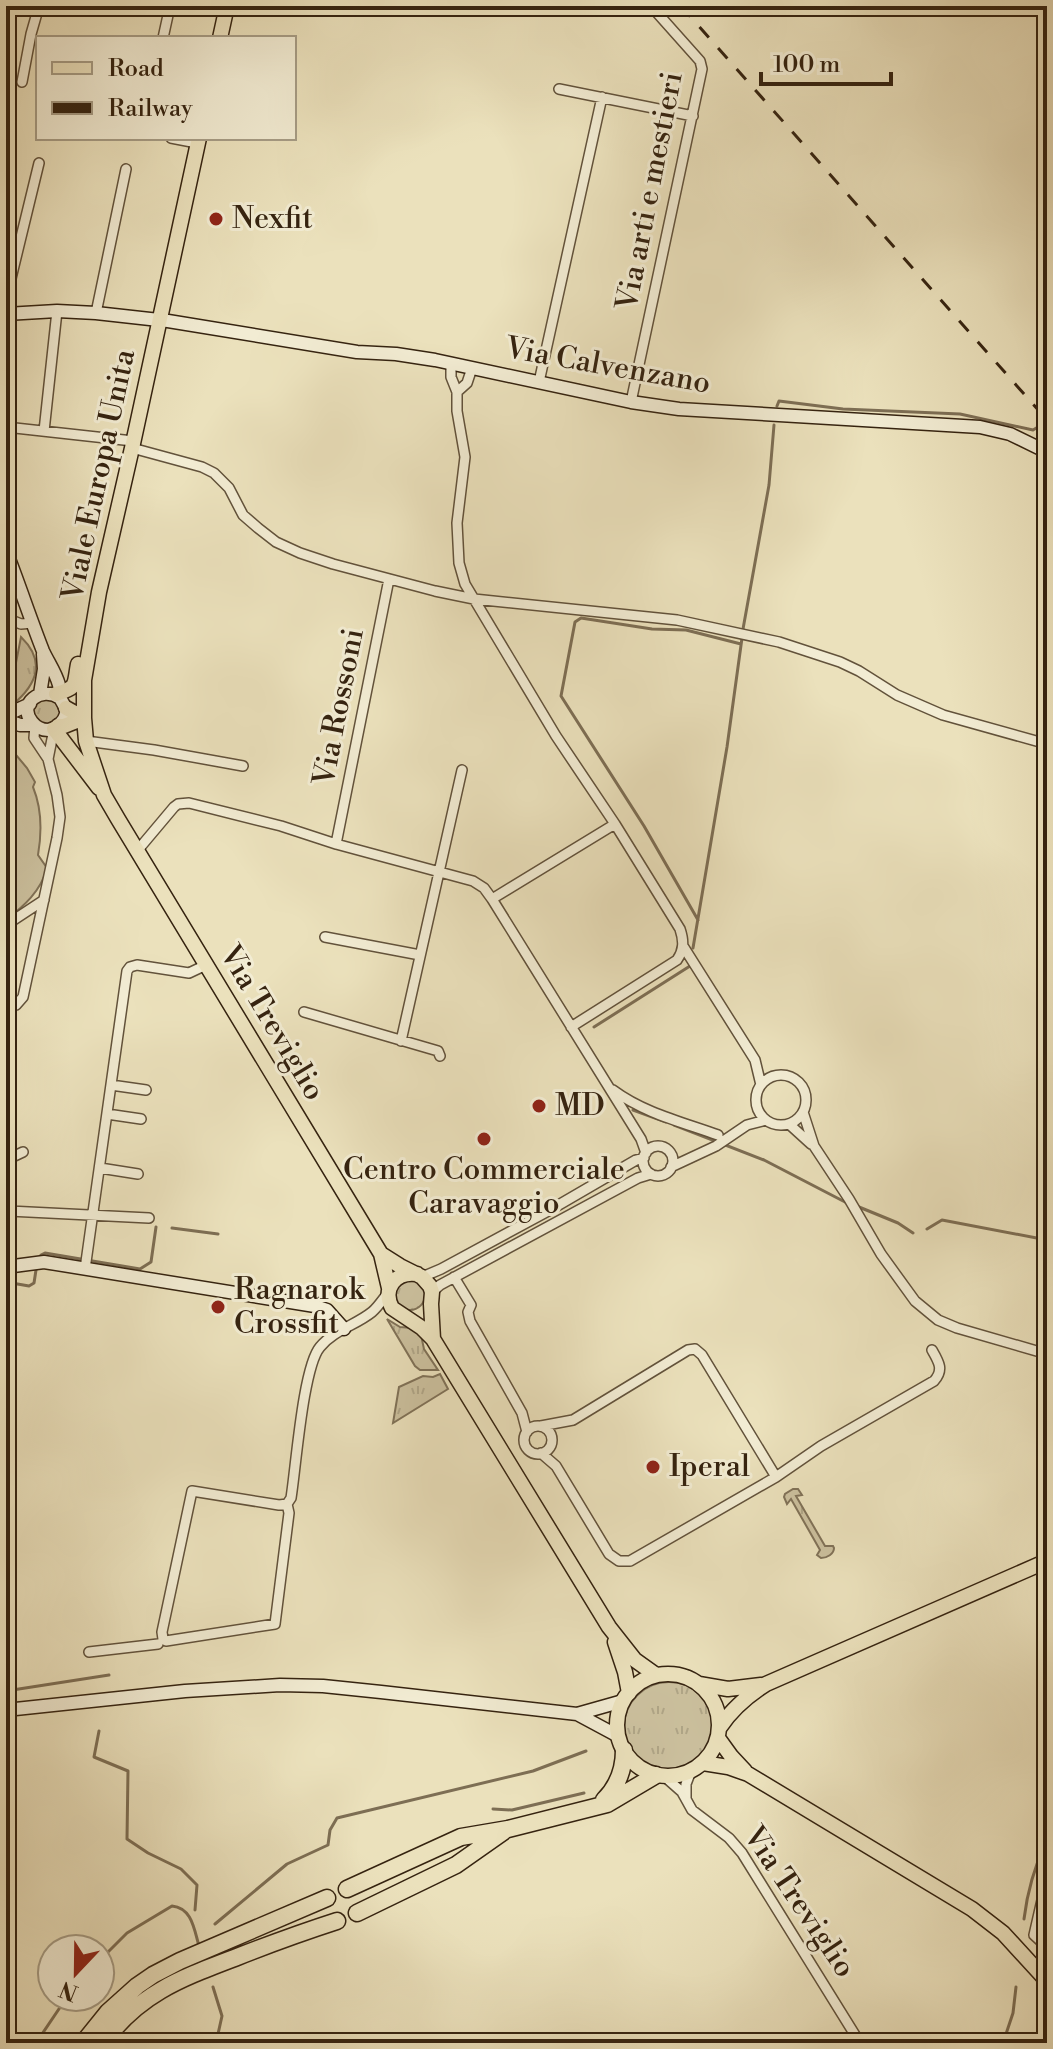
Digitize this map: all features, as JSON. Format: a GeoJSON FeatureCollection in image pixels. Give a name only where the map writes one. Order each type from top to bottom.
{"type":"FeatureCollection","features":[{"type":"Feature","properties":{"kind":"highway"},"geometry":{"type":"LineString","coordinates":[[597,1806],[610,1795],[619,1780],[623,1765],[621,1743]]}},
{"type":"Feature","properties":{"kind":"highway"},"geometry":{"type":"LineString","coordinates":[[347,1889],[461,1837],[508,1829],[597,1806],[661,1776]]}},
{"type":"Feature","properties":{"kind":"highway"},"geometry":{"type":"LineString","coordinates":[[357,1913],[456,1865],[508,1829]]}},
{"type":"Feature","properties":{"kind":"highway"},"geometry":{"type":"LineString","coordinates":[[83,2043],[108,2012],[153,1975],[327,1898]]}},
{"type":"Feature","properties":{"kind":"highway"},"geometry":{"type":"LineString","coordinates":[[103,2043],[132,2012],[177,1980],[337,1921]]}},
{"type":"Feature","properties":{"kind":"main road"},"geometry":{"type":"LineString","coordinates":[[220,36],[227,6]]}},
{"type":"Feature","properties":{"kind":"main road","name":"Viale Europa Unita"},"geometry":{"type":"LineString","coordinates":[[118,819],[104,795],[86,741],[84,680],[99,592],[198,140]]}},
{"type":"Feature","properties":{"kind":"main road"},"geometry":{"type":"LineString","coordinates":[[99,592],[90,608],[74,685],[61,695],[84,718],[56,728],[104,795]]}},
{"type":"Feature","properties":{"kind":"main road","name":"Via Treviglio"},"geometry":{"type":"LineString","coordinates":[[118,819],[381,1254]]}},
{"type":"Feature","properties":{"kind":"main road"},"geometry":{"type":"LineString","coordinates":[[381,1254],[427,1281],[432,1298],[433,1339]]}},
{"type":"Feature","properties":{"kind":"main road"},"geometry":{"type":"LineString","coordinates":[[381,1254],[389,1304],[433,1339],[609,1627],[635,1660],[656,1675]]}},
{"type":"Feature","properties":{"kind":"main road"},"geometry":{"type":"LineString","coordinates":[[388,1290],[397,1277],[410,1273],[420,1275]]}},
{"type":"Feature","properties":{"kind":"main road"},"geometry":{"type":"LineString","coordinates":[[398,1314],[422,1315],[432,1298]]}},
{"type":"Feature","properties":{"kind":"main road"},"geometry":{"type":"LineString","coordinates":[[766,1684],[728,1689],[699,1684],[680,1675],[656,1675],[639,1683],[626,1697],[618,1714],[621,1743],[637,1766],[661,1776],[679,1776],[697,1767],[714,1749],[728,1715],[766,1684],[1047,1561]]}},
{"type":"Feature","properties":{"kind":"main road"},"geometry":{"type":"LineString","coordinates":[[609,1627],[625,1672],[626,1697]]}},
{"type":"Feature","properties":{"kind":"main road"},"geometry":{"type":"LineString","coordinates":[[699,1684],[716,1706],[719,1732],[731,1756],[748,1774]]}},
{"type":"Feature","properties":{"kind":"main road"},"geometry":{"type":"LineString","coordinates":[[697,1767],[728,1767],[748,1774],[972,1909],[1003,1933],[1047,1981]]}},
{"type":"Feature","properties":{"kind":"street"},"geometry":{"type":"LineString","coordinates":[[22,82],[39,6]]}},
{"type":"Feature","properties":{"kind":"street"},"geometry":{"type":"LineString","coordinates":[[163,36],[170,6]]}},
{"type":"Feature","properties":{"kind":"street","name":"Via arti e mestieri"},"geometry":{"type":"LineString","coordinates":[[631,402],[702,73],[702,65],[651,6]]}},
{"type":"Feature","properties":{"kind":"street"},"geometry":{"type":"LineString","coordinates":[[559,89],[693,116]]}},
{"type":"Feature","properties":{"kind":"street"},"geometry":{"type":"LineString","coordinates":[[539,382],[602,97]]}},
{"type":"Feature","properties":{"kind":"street"},"geometry":{"type":"LineString","coordinates":[[6,299],[39,163]]}},
{"type":"Feature","properties":{"kind":"street"},"geometry":{"type":"LineString","coordinates":[[96,313],[126,169]]}},
{"type":"Feature","properties":{"kind":"street"},"geometry":{"type":"LineString","coordinates":[[44,431],[57,311]]}},
{"type":"Feature","properties":{"kind":"street","name":"Via Calvenzano"},"geometry":{"type":"LineString","coordinates":[[6,314],[57,311],[159,320],[357,352],[396,354],[679,409],[980,427],[1010,434],[1047,452]]}},
{"type":"Feature","properties":{"kind":"street"},"geometry":{"type":"LineString","coordinates":[[451,364],[465,457],[457,523],[459,563],[465,584],[556,736],[680,929],[683,946],[755,1060],[761,1085]]}},
{"type":"Feature","properties":{"kind":"street"},"geometry":{"type":"LineString","coordinates":[[457,392],[467,383],[472,368]]}},
{"type":"Feature","properties":{"kind":"street"},"geometry":{"type":"LineString","coordinates":[[6,427],[133,445],[202,467],[214,473],[229,488],[243,515],[276,542],[300,553],[474,599],[677,620],[779,642],[840,662],[897,695],[943,715],[1047,744]]}},
{"type":"Feature","properties":{"kind":"street"},"geometry":{"type":"LineString","coordinates":[[6,551],[27,623],[43,651],[61,695],[64,720],[56,728],[48,759]]}},
{"type":"Feature","properties":{"kind":"street","name":"Via Rossoni"},"geometry":{"type":"LineString","coordinates":[[336,844],[389,579]]}},
{"type":"Feature","properties":{"kind":"street"},"geometry":{"type":"LineString","coordinates":[[6,618],[27,623]]}},
{"type":"Feature","properties":{"kind":"street"},"geometry":{"type":"LineString","coordinates":[[6,718],[30,704],[40,694],[43,651]]}},
{"type":"Feature","properties":{"kind":"street"},"geometry":{"type":"LineString","coordinates":[[40,694],[61,695]]}},
{"type":"Feature","properties":{"kind":"street"},"geometry":{"type":"LineString","coordinates":[[6,1004],[16,1005],[23,997],[60,817],[48,759],[34,738],[35,725],[29,717],[30,704]]}},
{"type":"Feature","properties":{"kind":"street"},"geometry":{"type":"LineString","coordinates":[[6,718],[20,725],[35,725],[46,730],[56,728]]}},
{"type":"Feature","properties":{"kind":"street"},"geometry":{"type":"LineString","coordinates":[[86,741],[243,766]]}},
{"type":"Feature","properties":{"kind":"street"},"geometry":{"type":"LineString","coordinates":[[401,1041],[462,770]]}},
{"type":"Feature","properties":{"kind":"street"},"geometry":{"type":"LineString","coordinates":[[137,851],[174,807],[183,803],[281,826],[473,881],[484,888],[492,899],[641,1139],[646,1168],[651,1174]]}},
{"type":"Feature","properties":{"kind":"street"},"geometry":{"type":"LineString","coordinates":[[492,899],[615,824]]}},
{"type":"Feature","properties":{"kind":"street"},"geometry":{"type":"LineString","coordinates":[[6,925],[44,900]]}},
{"type":"Feature","properties":{"kind":"street"},"geometry":{"type":"LineString","coordinates":[[325,937],[420,955]]}},
{"type":"Feature","properties":{"kind":"street"},"geometry":{"type":"LineString","coordinates":[[571,1027],[677,960],[683,946]]}},
{"type":"Feature","properties":{"kind":"street"},"geometry":{"type":"LineString","coordinates":[[86,1263],[128,969],[137,965],[189,973],[206,965]]}},
{"type":"Feature","properties":{"kind":"street"},"geometry":{"type":"LineString","coordinates":[[304,1012],[438,1051],[440,1056]]}},
{"type":"Feature","properties":{"kind":"street"},"geometry":{"type":"LineString","coordinates":[[755,1060],[778,1075],[791,1077],[801,1086],[806,1098],[803,1112],[789,1124],[778,1125],[766,1120],[757,1109],[756,1097],[761,1085],[778,1075]]}},
{"type":"Feature","properties":{"kind":"street"},"geometry":{"type":"LineString","coordinates":[[111,1085],[146,1090]]}},
{"type":"Feature","properties":{"kind":"street"},"geometry":{"type":"LineString","coordinates":[[610,1088],[629,1102],[649,1111],[718,1135]]}},
{"type":"Feature","properties":{"kind":"street"},"geometry":{"type":"LineString","coordinates":[[747,1125],[757,1109]]}},
{"type":"Feature","properties":{"kind":"street"},"geometry":{"type":"LineString","coordinates":[[803,1112],[814,1146]]}},
{"type":"Feature","properties":{"kind":"street"},"geometry":{"type":"LineString","coordinates":[[107,1114],[141,1119]]}},
{"type":"Feature","properties":{"kind":"street"},"geometry":{"type":"LineString","coordinates":[[432,1298],[454,1277],[638,1178],[664,1174],[671,1167],[699,1156],[747,1125],[766,1120]]}},
{"type":"Feature","properties":{"kind":"street"},"geometry":{"type":"LineString","coordinates":[[789,1124],[814,1146],[881,1254],[915,1301],[938,1320],[1047,1354]]}},
{"type":"Feature","properties":{"kind":"street"},"geometry":{"type":"LineString","coordinates":[[641,1139],[664,1147],[671,1155],[671,1167]]}},
{"type":"Feature","properties":{"kind":"street"},"geometry":{"type":"LineString","coordinates":[[420,1275],[441,1269],[550,1210],[656,1146]]}},
{"type":"Feature","properties":{"kind":"street"},"geometry":{"type":"LineString","coordinates":[[6,1160],[23,1152]]}},
{"type":"Feature","properties":{"kind":"street"},"geometry":{"type":"LineString","coordinates":[[671,1155],[699,1156]]}},
{"type":"Feature","properties":{"kind":"street"},"geometry":{"type":"LineString","coordinates":[[100,1168],[138,1174]]}},
{"type":"Feature","properties":{"kind":"street"},"geometry":{"type":"LineString","coordinates":[[9,1201],[9,1211],[149,1218]]}},
{"type":"Feature","properties":{"kind":"street"},"geometry":{"type":"LineString","coordinates":[[550,1210],[557,1222]]}},
{"type":"Feature","properties":{"kind":"street"},"geometry":{"type":"LineString","coordinates":[[6,1267],[44,1262],[86,1263],[162,1280],[324,1308],[344,1329]]}},
{"type":"Feature","properties":{"kind":"street"},"geometry":{"type":"LineString","coordinates":[[454,1277],[471,1305],[468,1312],[470,1321],[522,1413],[527,1432],[524,1439],[526,1447],[532,1452],[546,1451],[562,1422]]}},
{"type":"Feature","properties":{"kind":"street"},"geometry":{"type":"LineString","coordinates":[[287,1504],[192,1491],[163,1639],[275,1624],[289,1513],[287,1504],[291,1498],[313,1359],[328,1339],[371,1312],[388,1290]]}},
{"type":"Feature","properties":{"kind":"street"},"geometry":{"type":"LineString","coordinates":[[371,1312],[398,1314]]}},
{"type":"Feature","properties":{"kind":"street"},"geometry":{"type":"LineString","coordinates":[[527,1432],[539,1426],[573,1420],[688,1350],[695,1349],[702,1355],[776,1477]]}},
{"type":"Feature","properties":{"kind":"street"},"geometry":{"type":"LineString","coordinates":[[541,1453],[556,1466],[609,1554],[624,1562],[636,1559],[934,1381],[941,1368],[932,1350]]}},
{"type":"Feature","properties":{"kind":"street"},"geometry":{"type":"LineString","coordinates":[[522,1413],[548,1430],[556,1466]]}},
{"type":"Feature","properties":{"kind":"street"},"geometry":{"type":"LineString","coordinates":[[89,1652],[158,1644]]}},
{"type":"Feature","properties":{"kind":"street"},"geometry":{"type":"LineString","coordinates":[[6,1710],[185,1691],[280,1685],[367,1690],[577,1714],[626,1697]]}},
{"type":"Feature","properties":{"kind":"street"},"geometry":{"type":"LineString","coordinates":[[577,1714],[621,1743]]}},
{"type":"Feature","properties":{"kind":"street"},"geometry":{"type":"LineString","coordinates":[[686,1799],[686,1784],[697,1767]]}},
{"type":"Feature","properties":{"kind":"street","name":"Via Treviglio"},"geometry":{"type":"LineString","coordinates":[[661,1776],[677,1786],[692,1810],[729,1838],[742,1853],[860,2043]]}},
{"type":"Feature","properties":{"kind":"street"},"geometry":{"type":"LineString","coordinates":[[1047,1878],[1034,1935],[1047,1947]]}},
{"type":"Feature","properties":{"kind":"green space"},"geometry":{"type":"Polygon","coordinates":[[[21,637],[34,657],[35,676],[25,693],[7,709],[21,637]]]}},
{"type":"Feature","properties":{"kind":"green space"},"geometry":{"type":"Polygon","coordinates":[[[53,697],[62,714],[51,725],[39,724],[32,709],[34,702],[53,697]]]}},
{"type":"Feature","properties":{"kind":"green space"},"geometry":{"type":"Polygon","coordinates":[[[6,740],[35,782],[33,787],[40,821],[38,855],[47,868],[36,891],[6,920],[6,740]]]}},
{"type":"Feature","properties":{"kind":"green space"},"geometry":{"type":"Polygon","coordinates":[[[410,1280],[420,1285],[425,1295],[420,1305],[410,1310],[400,1305],[395,1295],[400,1285],[410,1280]]]}},
{"type":"Feature","properties":{"kind":"green space"},"geometry":{"type":"Polygon","coordinates":[[[387,1319],[400,1327],[413,1328],[421,1335],[424,1349],[438,1370],[420,1370],[415,1366],[387,1319]]]}},
{"type":"Feature","properties":{"kind":"green space"},"geometry":{"type":"Polygon","coordinates":[[[440,1374],[448,1389],[393,1423],[399,1387],[423,1376],[440,1374]]]}},
{"type":"Feature","properties":{"kind":"green space"},"geometry":{"type":"Polygon","coordinates":[[[798,1489],[802,1495],[796,1496],[825,1546],[833,1546],[833,1552],[828,1556],[821,1558],[817,1555],[820,1550],[791,1499],[787,1504],[785,1494],[798,1489]]]}},
{"type":"Feature","properties":{"kind":"green space"},"geometry":{"type":"Polygon","coordinates":[[[669,1682],[686,1686],[701,1695],[710,1710],[714,1727],[710,1744],[701,1759],[686,1768],[669,1772],[652,1768],[637,1759],[628,1744],[624,1727],[628,1710],[637,1695],[652,1686],[669,1682]]]}},
{"type":"Feature","properties":{"kind":"waterway"},"geometry":{"type":"LineString","coordinates":[[777,406],[779,401],[843,409],[960,414],[1033,430],[1043,424]]}},
{"type":"Feature","properties":{"kind":"waterway"},"geometry":{"type":"LineString","coordinates":[[743,629],[769,485],[774,425]]}},
{"type":"Feature","properties":{"kind":"waterway"},"geometry":{"type":"LineString","coordinates":[[698,920],[644,826],[561,696],[575,622],[581,618],[652,629],[686,630],[741,644]]}},
{"type":"Feature","properties":{"kind":"waterway"},"geometry":{"type":"LineString","coordinates":[[693,948],[742,638]]}},
{"type":"Feature","properties":{"kind":"waterway"},"geometry":{"type":"LineString","coordinates":[[594,1027],[690,966]]}},
{"type":"Feature","properties":{"kind":"waterway"},"geometry":{"type":"LineString","coordinates":[[633,1110],[666,1122]]}},
{"type":"Feature","properties":{"kind":"waterway"},"geometry":{"type":"LineString","coordinates":[[674,1125],[764,1160],[845,1202]]}},
{"type":"Feature","properties":{"kind":"waterway"},"geometry":{"type":"LineString","coordinates":[[859,1207],[898,1223],[913,1233]]}},
{"type":"Feature","properties":{"kind":"waterway"},"geometry":{"type":"LineString","coordinates":[[927,1229],[942,1220],[1047,1240]]}},
{"type":"Feature","properties":{"kind":"waterway"},"geometry":{"type":"LineString","coordinates":[[41,1255],[45,1253],[140,1269],[151,1262],[156,1227]]}},
{"type":"Feature","properties":{"kind":"waterway"},"geometry":{"type":"LineString","coordinates":[[172,1228],[218,1234]]}},
{"type":"Feature","properties":{"kind":"waterway"},"geometry":{"type":"LineString","coordinates":[[6,1282],[29,1286],[34,1283],[36,1270]]}},
{"type":"Feature","properties":{"kind":"waterway"},"geometry":{"type":"LineString","coordinates":[[6,1691],[109,1675]]}},
{"type":"Feature","properties":{"kind":"waterway"},"geometry":{"type":"LineString","coordinates":[[99,1731],[94,1757],[128,1771],[127,1839],[181,1869],[197,1885],[195,1910]]}},
{"type":"Feature","properties":{"kind":"waterway"},"geometry":{"type":"LineString","coordinates":[[215,1924],[287,1864],[328,1845],[330,1830],[337,1818],[533,1771],[586,1751]]}},
{"type":"Feature","properties":{"kind":"waterway"},"geometry":{"type":"LineString","coordinates":[[493,1809],[512,1810],[584,1793]]}},
{"type":"Feature","properties":{"kind":"waterway"},"geometry":{"type":"LineString","coordinates":[[1024,1919],[1032,1878],[1047,1839]]}},
{"type":"Feature","properties":{"kind":"waterway"},"geometry":{"type":"LineString","coordinates":[[116,1944],[127,1933],[172,1906],[188,1915],[199,1946]]}},
{"type":"Feature","properties":{"kind":"waterway"},"geometry":{"type":"LineString","coordinates":[[213,1987],[222,2016],[216,2043]]}},
{"type":"Feature","properties":{"kind":"waterway"},"geometry":{"type":"LineString","coordinates":[[1003,2043],[1013,2013],[1016,1987]]}},
{"type":"Feature","properties":{"kind":"waterway"},"geometry":{"type":"LineString","coordinates":[[36,2043],[56,2013]]}},
{"type":"Feature","properties":{"kind":"railway"},"geometry":{"type":"LineString","coordinates":[[681,6],[1047,420]]}},
{"type":"Feature","properties":{"kind":"place","name":"Nexfit"},"geometry":{"type":"Point","coordinates":[216,219]}},
{"type":"Feature","properties":{"kind":"place","name":"MD"},"geometry":{"type":"Point","coordinates":[539,1106]}},
{"type":"Feature","properties":{"kind":"place","name":"Centro Commerciale Caravaggio"},"geometry":{"type":"Point","coordinates":[484,1139]}},
{"type":"Feature","properties":{"kind":"place","name":"Ragnarok Crossfit"},"geometry":{"type":"Point","coordinates":[218,1307]}},
{"type":"Feature","properties":{"kind":"place","name":"Iperal"},"geometry":{"type":"Point","coordinates":[653,1467]}}]}
